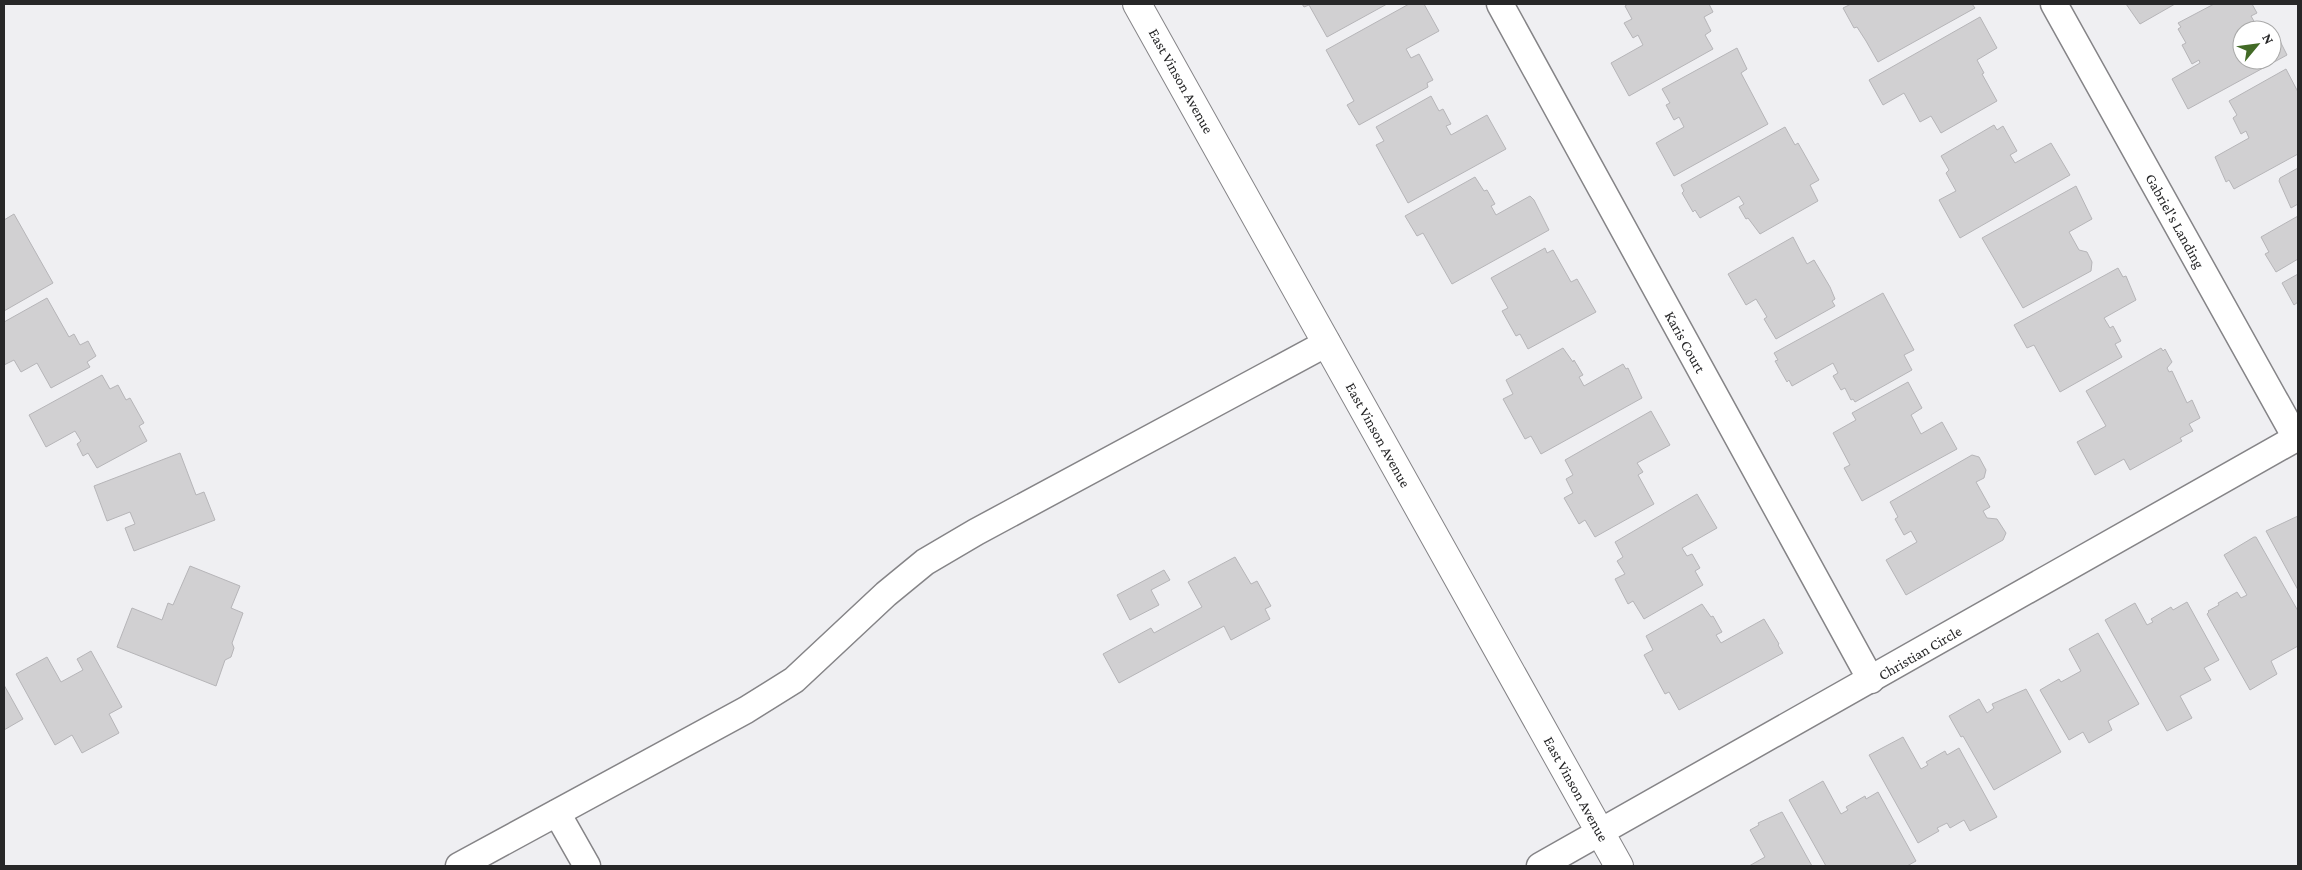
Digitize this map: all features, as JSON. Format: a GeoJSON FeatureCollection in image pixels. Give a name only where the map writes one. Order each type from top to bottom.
{"type":"FeatureCollection","features":[{"type":"Feature","properties":{"kind":"street","name":"East Vinson Avenue"},"geometry":{"type":"LineString","coordinates":[[1137,4],[1619,866]]}},
{"type":"Feature","properties":{"kind":"street","name":"Karis Court"},"geometry":{"type":"LineString","coordinates":[[1500,4],[1871,680]]}},
{"type":"Feature","properties":{"kind":"street","name":"Gabriel's Landing"},"geometry":{"type":"LineString","coordinates":[[2054,4],[2297,438]]}},
{"type":"Feature","properties":{"kind":"street"},"geometry":{"type":"LineString","coordinates":[[459,866],[746,710],[794,680],[886,594],[925,562],[976,532],[1327,343]]}},
{"type":"Feature","properties":{"kind":"street","name":"Christian Circle"},"geometry":{"type":"LineString","coordinates":[[1540,866],[2297,438]]}},
{"type":"Feature","properties":{"kind":"street"},"geometry":{"type":"LineString","coordinates":[[557,813],[587,866]]}},
{"type":"Feature","properties":{"kind":"building"},"geometry":{"type":"Polygon","coordinates":[[[1302,4],[1387,4],[1327,37],[1309,5],[1304,7],[1302,4]]]}},
{"type":"Feature","properties":{"kind":"building"},"geometry":{"type":"Polygon","coordinates":[[[1409,4],[1424,4],[1439,31],[1406,49],[1411,58],[1419,54],[1433,80],[1427,83],[1428,87],[1359,125],[1347,105],[1354,101],[1326,50],[1409,4]]]}},
{"type":"Feature","properties":{"kind":"building"},"geometry":{"type":"Polygon","coordinates":[[[1628,4],[1709,4],[1713,12],[1704,17],[1711,31],[1705,35],[1713,49],[1629,96],[1611,63],[1643,45],[1638,35],[1633,38],[1624,23],[1632,19],[1625,6],[1628,4]]]}},
{"type":"Feature","properties":{"kind":"building"},"geometry":{"type":"Polygon","coordinates":[[[1851,4],[1972,4],[1975,8],[1878,62],[1857,27],[1854,28],[1843,8],[1851,4]]]}},
{"type":"Feature","properties":{"kind":"building"},"geometry":{"type":"Polygon","coordinates":[[[2126,4],[2175,4],[2140,24],[2126,4]]]}},
{"type":"Feature","properties":{"kind":"building"},"geometry":{"type":"Polygon","coordinates":[[[2214,4],[2252,4],[2257,13],[2251,16],[2253,20],[2232,20],[2232,70],[2260,70],[2188,109],[2172,79],[2200,63],[2199,60],[2192,64],[2182,45],[2186,43],[2178,29],[2181,27],[2178,23],[2214,4]]]}},
{"type":"Feature","properties":{"kind":"building"},"geometry":{"type":"Polygon","coordinates":[[[1980,17],[1997,48],[1977,60],[1984,73],[1982,74],[1997,101],[1941,133],[1931,116],[1920,122],[1904,93],[1883,105],[1869,80],[1980,17]]]}},
{"type":"Feature","properties":{"kind":"building"},"geometry":{"type":"Polygon","coordinates":[[[2282,45],[2287,55],[2282,58],[2282,45]]]}},
{"type":"Feature","properties":{"kind":"building"},"geometry":{"type":"Polygon","coordinates":[[[1737,48],[1747,69],[1741,73],[1768,124],[1674,176],[1656,143],[1684,127],[1679,117],[1674,120],[1666,105],[1670,103],[1662,89],[1737,48]]]}},
{"type":"Feature","properties":{"kind":"building"},"geometry":{"type":"Polygon","coordinates":[[[2286,69],[2298,92],[2298,154],[2234,189],[2229,180],[2226,182],[2215,157],[2249,138],[2246,131],[2241,134],[2233,118],[2237,115],[2229,101],[2286,69]]]}},
{"type":"Feature","properties":{"kind":"building"},"geometry":{"type":"Polygon","coordinates":[[[1431,96],[1439,111],[1443,109],[1451,124],[1446,126],[1451,135],[1487,115],[1506,149],[1408,203],[1376,145],[1384,141],[1376,127],[1431,96]]]}},
{"type":"Feature","properties":{"kind":"building"},"geometry":{"type":"Polygon","coordinates":[[[1994,125],[1997,130],[2003,126],[2017,151],[2010,155],[2015,163],[2051,143],[2070,175],[1960,238],[1939,200],[1956,191],[1946,173],[1949,170],[1941,156],[1994,125]]]}},
{"type":"Feature","properties":{"kind":"building"},"geometry":{"type":"Polygon","coordinates":[[[1785,127],[1795,145],[1798,143],[1819,180],[1810,185],[1818,201],[1760,234],[1748,218],[1746,219],[1739,207],[1744,204],[1739,196],[1700,218],[1695,210],[1693,212],[1682,193],[1684,191],[1681,185],[1785,127]]]}},
{"type":"Feature","properties":{"kind":"building"},"geometry":{"type":"Polygon","coordinates":[[[2298,168],[2298,204],[2291,208],[2279,181],[2280,178],[2298,168]]]}},
{"type":"Feature","properties":{"kind":"building"},"geometry":{"type":"Polygon","coordinates":[[[1475,177],[1484,191],[1487,190],[1495,204],[1491,206],[1496,215],[1530,196],[1534,200],[1549,230],[1452,284],[1423,233],[1417,236],[1405,216],[1475,177]]]}},
{"type":"Feature","properties":{"kind":"building"},"geometry":{"type":"Polygon","coordinates":[[[2076,186],[2092,219],[2069,232],[2079,250],[2087,252],[2092,262],[2091,271],[2023,308],[1982,238],[2076,186]]]}},
{"type":"Feature","properties":{"kind":"building"},"geometry":{"type":"Polygon","coordinates":[[[14,214],[53,283],[4,311],[4,220],[14,214]]]}},
{"type":"Feature","properties":{"kind":"building"},"geometry":{"type":"Polygon","coordinates":[[[2298,216],[2298,259],[2276,272],[2265,254],[2269,252],[2261,237],[2298,216]]]}},
{"type":"Feature","properties":{"kind":"building"},"geometry":{"type":"Polygon","coordinates":[[[1793,237],[1807,264],[1814,260],[1830,287],[1835,299],[1832,301],[1835,306],[1776,339],[1764,319],[1767,317],[1756,299],[1746,305],[1728,274],[1793,237]]]}},
{"type":"Feature","properties":{"kind":"building"},"geometry":{"type":"Polygon","coordinates":[[[1545,248],[1547,253],[1553,250],[1571,282],[1577,279],[1596,312],[1528,349],[1520,334],[1516,336],[1502,311],[1508,308],[1491,278],[1545,248]]]}},
{"type":"Feature","properties":{"kind":"building"},"geometry":{"type":"Polygon","coordinates":[[[2118,268],[2123,277],[2126,276],[2136,300],[2104,318],[2110,328],[2113,326],[2121,341],[2115,344],[2122,357],[2060,392],[2034,345],[2027,348],[2014,325],[2118,268]]]}},
{"type":"Feature","properties":{"kind":"building"},"geometry":{"type":"Polygon","coordinates":[[[2298,274],[2298,302],[2294,305],[2282,283],[2298,274]]]}},
{"type":"Feature","properties":{"kind":"building"},"geometry":{"type":"Polygon","coordinates":[[[1883,293],[1914,350],[1904,355],[1912,370],[1855,402],[1853,399],[1851,400],[1845,388],[1841,390],[1833,376],[1838,373],[1833,363],[1792,386],[1789,380],[1787,382],[1775,361],[1778,360],[1774,353],[1883,293]]]}},
{"type":"Feature","properties":{"kind":"building"},"geometry":{"type":"Polygon","coordinates":[[[47,298],[69,337],[74,334],[80,345],[88,341],[96,356],[87,362],[90,367],[51,388],[37,363],[21,372],[14,360],[4,365],[4,322],[47,298]]]}},
{"type":"Feature","properties":{"kind":"building"},"geometry":{"type":"Polygon","coordinates":[[[1563,348],[1573,362],[1574,360],[1583,375],[1579,377],[1584,386],[1623,364],[1626,369],[1628,368],[1642,398],[1541,454],[1531,436],[1525,439],[1503,399],[1513,394],[1506,380],[1563,348]]]}},
{"type":"Feature","properties":{"kind":"building"},"geometry":{"type":"Polygon","coordinates":[[[2161,348],[2163,351],[2165,349],[2172,362],[2167,368],[2169,372],[2172,371],[2187,403],[2192,400],[2200,418],[2189,424],[2193,431],[2180,438],[2182,441],[2130,470],[2124,459],[2095,475],[2077,442],[2106,426],[2086,391],[2161,348]]]}},
{"type":"Feature","properties":{"kind":"building"},"geometry":{"type":"Polygon","coordinates":[[[102,375],[110,389],[118,385],[126,400],[130,398],[144,423],[139,426],[147,441],[97,468],[88,453],[83,456],[77,444],[81,441],[75,431],[46,447],[29,415],[102,375]]]}},
{"type":"Feature","properties":{"kind":"building"},"geometry":{"type":"Polygon","coordinates":[[[1908,382],[1922,408],[1911,415],[1921,434],[1942,422],[1957,449],[1862,501],[1844,468],[1850,465],[1833,433],[1856,420],[1852,413],[1908,382]]]}},
{"type":"Feature","properties":{"kind":"building"},"geometry":{"type":"Polygon","coordinates":[[[1651,411],[1670,445],[1637,463],[1643,472],[1638,475],[1654,504],[1595,537],[1585,520],[1579,524],[1564,498],[1573,493],[1566,479],[1573,475],[1565,460],[1651,411]]]}},
{"type":"Feature","properties":{"kind":"building"},"geometry":{"type":"Polygon","coordinates":[[[180,453],[196,495],[204,492],[215,520],[134,551],[125,528],[135,524],[130,512],[107,521],[94,486],[180,453]]]}},
{"type":"Feature","properties":{"kind":"building"},"geometry":{"type":"Polygon","coordinates":[[[1972,455],[1979,457],[1986,470],[1984,478],[1976,482],[1990,507],[1983,511],[1987,518],[1997,519],[2006,533],[2003,540],[1906,595],[1886,560],[1917,542],[1911,531],[1904,535],[1895,519],[1898,517],[1890,502],[1972,455]]]}},
{"type":"Feature","properties":{"kind":"building"},"geometry":{"type":"Polygon","coordinates":[[[1697,494],[1717,528],[1682,548],[1687,556],[1692,554],[1700,568],[1695,571],[1703,585],[1644,619],[1633,601],[1628,604],[1615,579],[1625,574],[1617,561],[1623,557],[1615,542],[1697,494]]]}},
{"type":"Feature","properties":{"kind":"building"},"geometry":{"type":"Polygon","coordinates":[[[2298,516],[2298,590],[2266,531],[2298,516]]]}},
{"type":"Feature","properties":{"kind":"building"},"geometry":{"type":"Polygon","coordinates":[[[2256,537],[2298,611],[2298,646],[2271,661],[2277,674],[2250,690],[2207,614],[2208,611],[2219,605],[2218,603],[2237,592],[2241,598],[2247,595],[2224,555],[2256,537]]]}},
{"type":"Feature","properties":{"kind":"building"},"geometry":{"type":"Polygon","coordinates":[[[1235,557],[1251,584],[1257,581],[1271,606],[1265,609],[1270,619],[1231,640],[1224,626],[1119,683],[1103,654],[1151,628],[1154,633],[1202,607],[1188,582],[1235,557]]]}},
{"type":"Feature","properties":{"kind":"building"},"geometry":{"type":"Polygon","coordinates":[[[190,566],[240,586],[231,608],[243,613],[232,643],[234,648],[231,657],[225,660],[216,686],[117,647],[132,608],[162,620],[168,603],[173,605],[190,566]]]}},
{"type":"Feature","properties":{"kind":"building"},"geometry":{"type":"Polygon","coordinates":[[[1164,570],[1170,580],[1151,590],[1159,605],[1130,620],[1117,595],[1164,570]]]}},
{"type":"Feature","properties":{"kind":"building"},"geometry":{"type":"Polygon","coordinates":[[[2187,602],[2219,660],[2204,668],[2211,680],[2180,696],[2192,718],[2167,731],[2105,620],[2135,603],[2147,625],[2153,622],[2151,619],[2171,607],[2173,610],[2187,602]]]}},
{"type":"Feature","properties":{"kind":"building"},"geometry":{"type":"Polygon","coordinates":[[[1702,604],[1711,617],[1713,616],[1722,632],[1716,635],[1721,643],[1764,619],[1783,653],[1679,710],[1669,692],[1665,694],[1644,655],[1653,650],[1646,636],[1702,604]]]}},
{"type":"Feature","properties":{"kind":"building"},"geometry":{"type":"Polygon","coordinates":[[[2098,633],[2139,704],[2108,721],[2112,730],[2089,743],[2083,732],[2069,740],[2040,690],[2059,679],[2061,682],[2081,671],[2069,649],[2098,633]]]}},
{"type":"Feature","properties":{"kind":"building"},"geometry":{"type":"Polygon","coordinates":[[[91,651],[122,707],[109,714],[119,733],[82,753],[72,735],[55,745],[16,674],[47,657],[61,682],[83,670],[77,659],[91,651]]]}},
{"type":"Feature","properties":{"kind":"building"},"geometry":{"type":"Polygon","coordinates":[[[4,685],[23,719],[4,730],[4,685]]]}},
{"type":"Feature","properties":{"kind":"building"},"geometry":{"type":"Polygon","coordinates":[[[2026,689],[2061,752],[1994,790],[1963,736],[1961,737],[1949,716],[1979,699],[1987,713],[1994,708],[1992,704],[2026,689]]]}},
{"type":"Feature","properties":{"kind":"building"},"geometry":{"type":"Polygon","coordinates":[[[1903,737],[1921,769],[1928,765],[1926,762],[1945,751],[1947,755],[1959,748],[1997,817],[1970,831],[1964,820],[1950,828],[1947,823],[1937,828],[1939,831],[1918,843],[1869,755],[1903,737]]]}},
{"type":"Feature","properties":{"kind":"building"},"geometry":{"type":"Polygon","coordinates":[[[1823,781],[1841,814],[1848,810],[1846,807],[1865,796],[1866,799],[1878,792],[1916,861],[1907,866],[1826,866],[1789,800],[1823,781]]]}},
{"type":"Feature","properties":{"kind":"building"},"geometry":{"type":"Polygon","coordinates":[[[1782,812],[1812,866],[1749,866],[1765,857],[1750,830],[1759,825],[1758,823],[1782,812]]]}}]}
